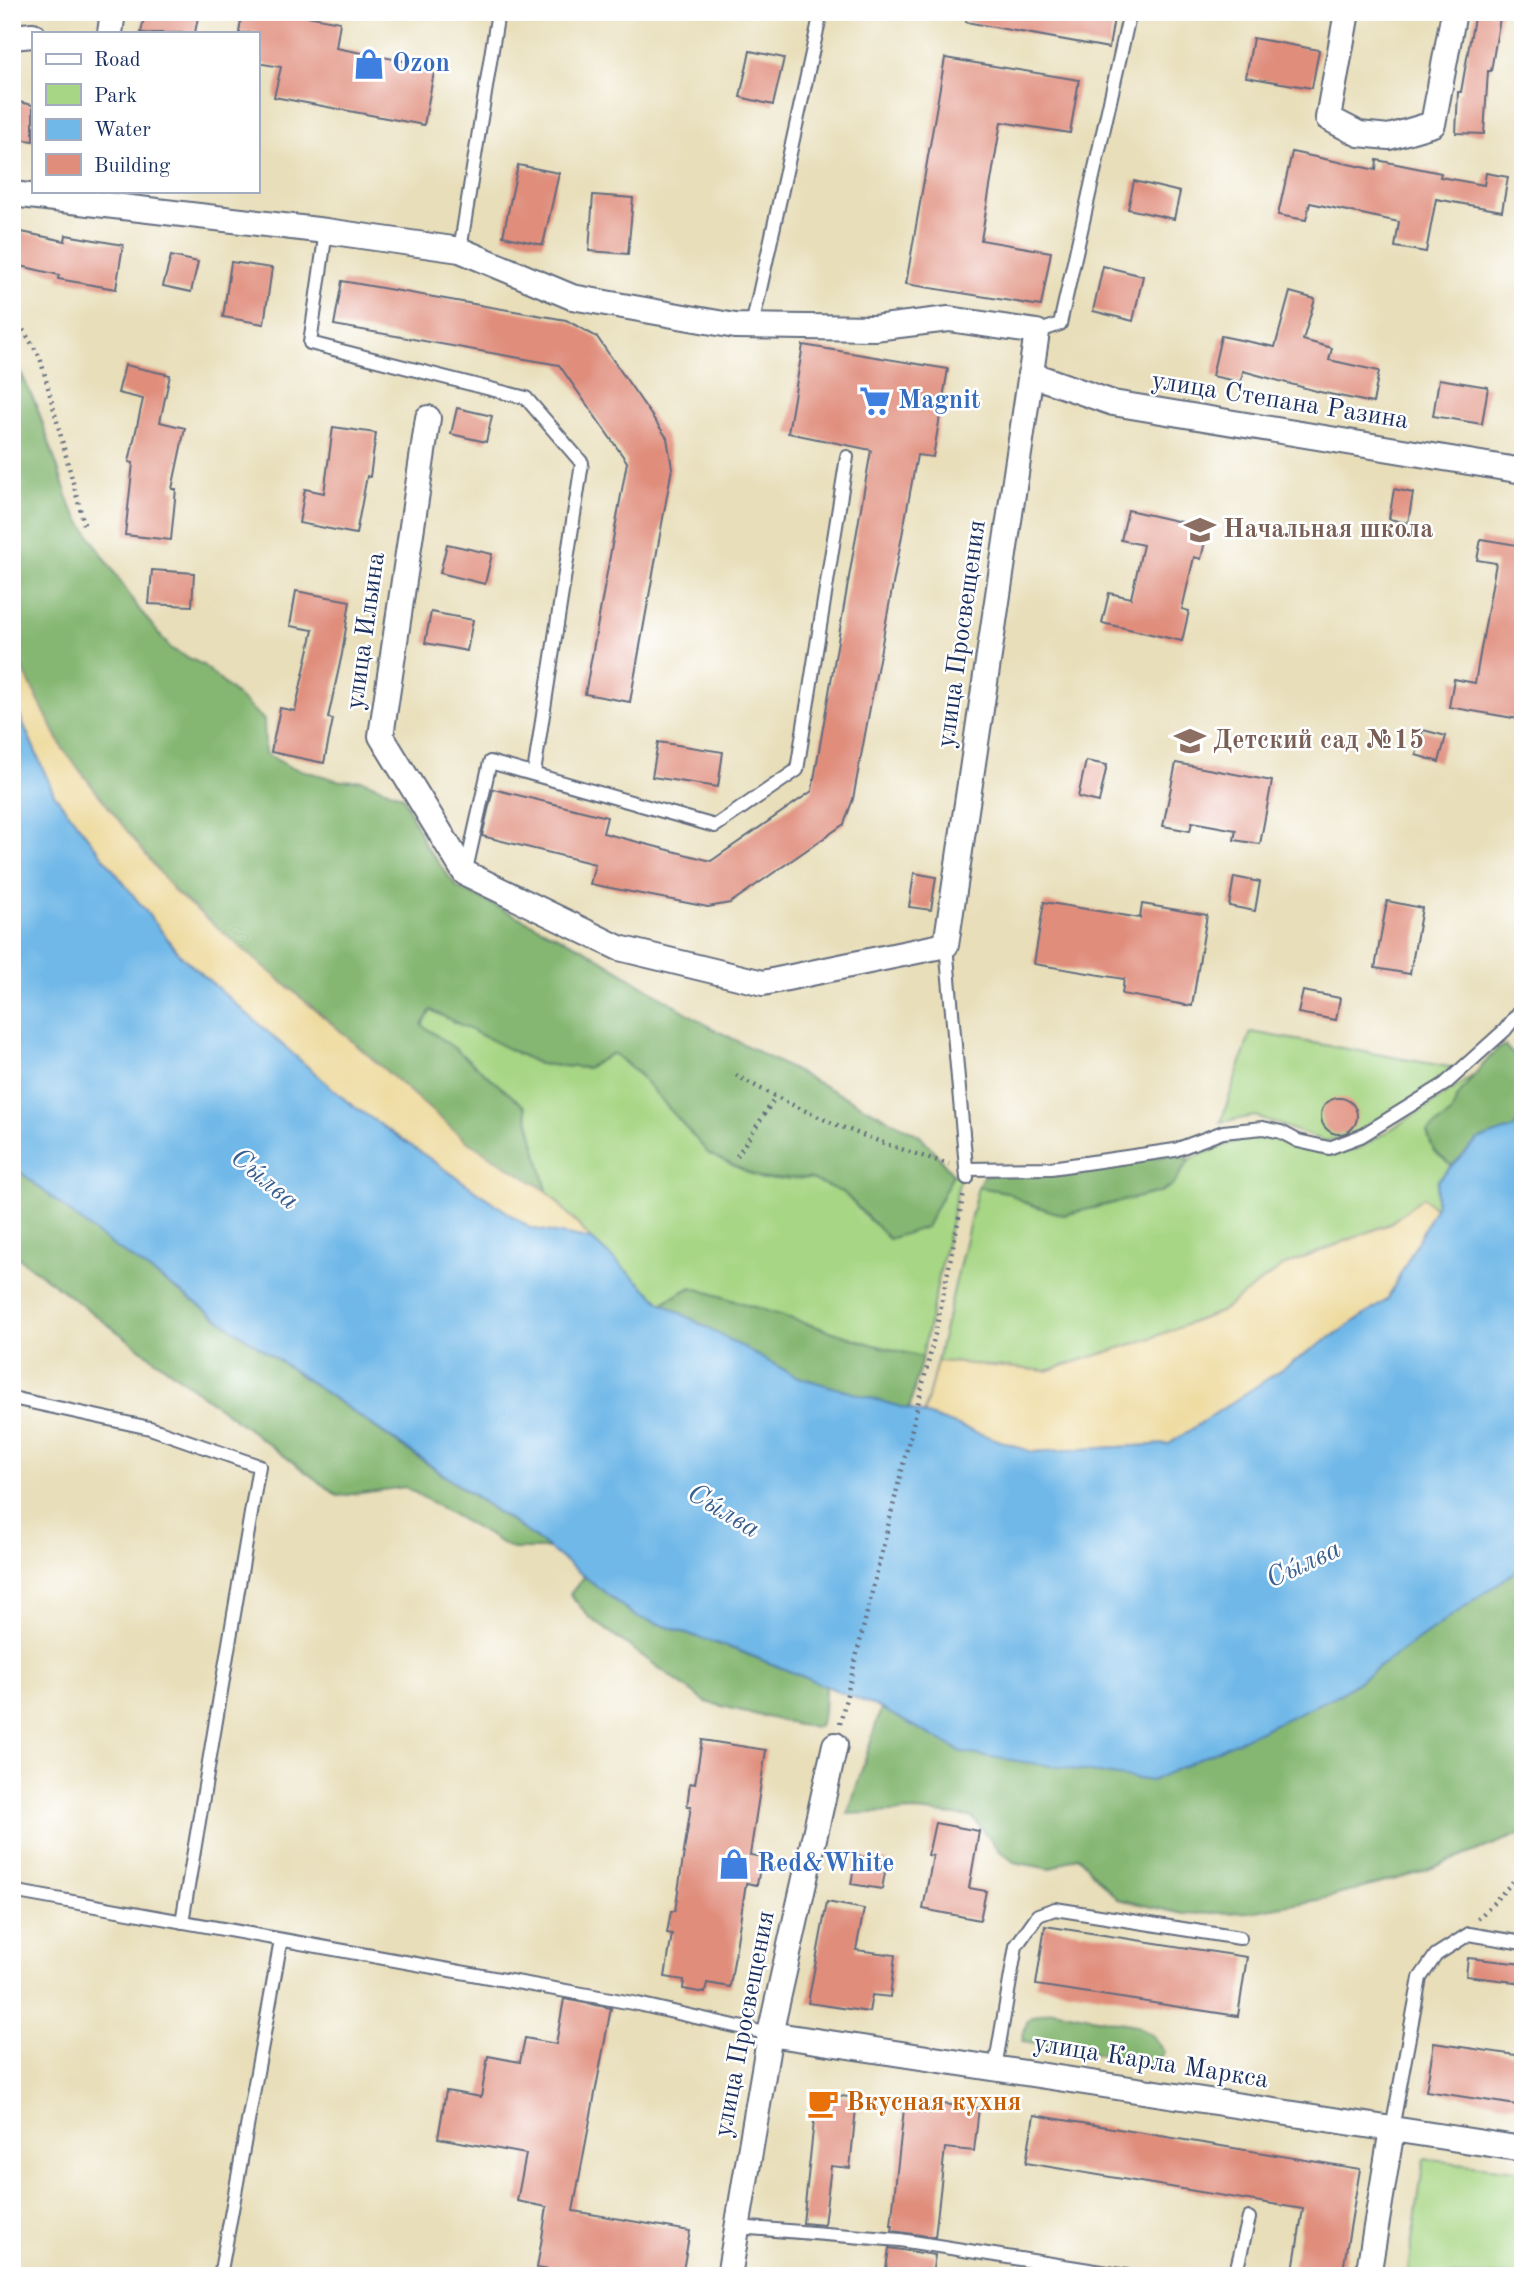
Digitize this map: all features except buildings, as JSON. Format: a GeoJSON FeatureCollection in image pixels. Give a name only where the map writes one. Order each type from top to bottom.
{"type":"FeatureCollection","features":[{"type":"Feature","properties":{"kind":"street"},"geometry":{"type":"LineString","coordinates":[[110,32],[113,12]]}},
{"type":"Feature","properties":{"kind":"street"},"geometry":{"type":"LineString","coordinates":[[1347,12],[1328,118],[1359,134],[1389,138],[1433,124],[1454,12]]}},
{"type":"Feature","properties":{"kind":"street"},"geometry":{"type":"LineString","coordinates":[[12,37],[32,35]]}},
{"type":"Feature","properties":{"kind":"street"},"geometry":{"type":"LineString","coordinates":[[12,194],[326,231],[460,250],[572,297],[735,326],[874,328],[948,318],[1037,332]]}},
{"type":"Feature","properties":{"kind":"street","name":"улица Просвещения"},"geometry":{"type":"LineString","coordinates":[[946,944],[1037,332]]}},
{"type":"Feature","properties":{"kind":"street","name":"улица Степана Разина"},"geometry":{"type":"LineString","coordinates":[[1030,374],[1113,403],[1523,471]]}},
{"type":"Feature","properties":{"kind":"street","name":"улица Ильина"},"geometry":{"type":"LineString","coordinates":[[428,418],[381,737],[465,873]]}},
{"type":"Feature","properties":{"kind":"street"},"geometry":{"type":"LineString","coordinates":[[465,873],[619,948],[763,983],[946,944]]}},
{"type":"Feature","properties":{"kind":"street","name":"улица Просвещения"},"geometry":{"type":"LineString","coordinates":[[729,2276],[770,2034],[836,1739]]}},
{"type":"Feature","properties":{"kind":"street","name":"улица Карла Маркса"},"geometry":{"type":"LineString","coordinates":[[770,2034],[1523,2149]]}},
{"type":"Feature","properties":{"kind":"street"},"geometry":{"type":"LineString","coordinates":[[1368,2276],[1392,2129]]}},
{"type":"Feature","properties":{"kind":"lane"},"geometry":{"type":"LineString","coordinates":[[460,250],[498,12]]}},
{"type":"Feature","properties":{"kind":"lane"},"geometry":{"type":"LineString","coordinates":[[752,326],[821,12]]}},
{"type":"Feature","properties":{"kind":"lane"},"geometry":{"type":"LineString","coordinates":[[1037,332],[1060,324],[1130,12]]}},
{"type":"Feature","properties":{"kind":"lane"},"geometry":{"type":"LineString","coordinates":[[326,231],[310,343],[526,398],[582,463],[534,773]]}},
{"type":"Feature","properties":{"kind":"lane"},"geometry":{"type":"LineString","coordinates":[[465,873],[490,762],[715,826],[797,770],[847,457]]}},
{"type":"Feature","properties":{"kind":"lane"},"geometry":{"type":"LineString","coordinates":[[946,944],[967,1174],[1051,1168],[1175,1150],[1223,1132],[1263,1128],[1329,1149],[1362,1136],[1445,1084],[1505,1030],[1523,1007]]}},
{"type":"Feature","properties":{"kind":"lane"},"geometry":{"type":"LineString","coordinates":[[12,1398],[150,1428],[259,1466],[182,1922]]}},
{"type":"Feature","properties":{"kind":"lane"},"geometry":{"type":"LineString","coordinates":[[12,1891],[638,2004],[770,2034]]}},
{"type":"Feature","properties":{"kind":"lane"},"geometry":{"type":"LineString","coordinates":[[995,2068],[1016,1946],[1038,1915],[1055,1909],[1240,1938]]}},
{"type":"Feature","properties":{"kind":"lane"},"geometry":{"type":"LineString","coordinates":[[1392,2129],[1420,1978],[1436,1955],[1469,1934],[1523,1943]]}},
{"type":"Feature","properties":{"kind":"lane"},"geometry":{"type":"LineString","coordinates":[[220,2276],[281,1940]]}},
{"type":"Feature","properties":{"kind":"lane"},"geometry":{"type":"LineString","coordinates":[[1235,2276],[1249,2218]]}},
{"type":"Feature","properties":{"kind":"lane"},"geometry":{"type":"LineString","coordinates":[[737,2227],[900,2240],[1128,2276]]}},
{"type":"Feature","properties":{"kind":"path"},"geometry":{"type":"LineString","coordinates":[[12,312],[40,357],[85,528]]}},
{"type":"Feature","properties":{"kind":"path"},"geometry":{"type":"LineString","coordinates":[[736,1075],[775,1098],[905,1152],[967,1174],[936,1330],[836,1739]]}},
{"type":"Feature","properties":{"kind":"path"},"geometry":{"type":"LineString","coordinates":[[737,1156],[775,1098]]}},
{"type":"Feature","properties":{"kind":"path"},"geometry":{"type":"LineString","coordinates":[[1469,1934],[1472,1925],[1523,1871]]}},
{"type":"Feature","properties":{"kind":"green space"},"geometry":{"type":"Polygon","coordinates":[[[12,354],[37,407],[71,507],[138,608],[171,649],[203,665],[264,720],[265,753],[290,767],[341,781],[362,780],[403,796],[425,845],[457,887],[584,949],[710,1027],[921,1136],[953,1174],[926,1227],[889,1239],[844,1193],[809,1178],[762,1179],[709,1154],[637,1072],[613,1053],[587,1068],[539,1064],[431,1010],[422,1025],[457,1050],[525,1107],[547,1191],[465,1140],[175,892],[63,749],[12,648],[12,354]]]}},
{"type":"Feature","properties":{"kind":"green space"},"geometry":{"type":"Polygon","coordinates":[[[431,1010],[539,1064],[587,1068],[613,1053],[762,1179],[809,1178],[844,1193],[870,1221],[926,1227],[953,1174],[960,1178],[922,1357],[874,1345],[691,1287],[662,1303],[592,1240],[547,1191],[525,1107],[422,1025],[431,1010]]]}},
{"type":"Feature","properties":{"kind":"green space"},"geometry":{"type":"Polygon","coordinates":[[[1251,1032],[1455,1068],[1442,1081],[1348,1137],[1324,1141],[1255,1116],[1221,1122],[1251,1032]]]}},
{"type":"Feature","properties":{"kind":"green space"},"geometry":{"type":"Polygon","coordinates":[[[1505,1046],[1518,1060],[1520,1079],[1523,1082],[1523,1113],[1514,1128],[1478,1140],[1452,1166],[1434,1151],[1427,1132],[1451,1114],[1457,1098],[1474,1075],[1497,1049],[1505,1046]]]}},
{"type":"Feature","properties":{"kind":"green space"},"geometry":{"type":"Polygon","coordinates":[[[1474,1075],[1457,1098],[1451,1114],[1427,1132],[1434,1151],[1452,1166],[1438,1180],[1435,1208],[1423,1198],[1389,1224],[1283,1266],[1220,1312],[1146,1340],[1047,1371],[937,1361],[978,1187],[1007,1192],[1023,1202],[1064,1215],[1160,1192],[1173,1185],[1190,1159],[1241,1139],[1269,1136],[1323,1154],[1360,1148],[1474,1075]]]}},
{"type":"Feature","properties":{"kind":"green space"},"geometry":{"type":"Polygon","coordinates":[[[1175,1155],[1190,1159],[1173,1185],[1160,1192],[1063,1215],[1023,1202],[1007,1192],[978,1187],[983,1176],[1175,1155]]]}},
{"type":"Feature","properties":{"kind":"green space"},"geometry":{"type":"Polygon","coordinates":[[[12,1165],[98,1235],[550,1549],[512,1549],[405,1487],[338,1496],[12,1253],[12,1165]]]}},
{"type":"Feature","properties":{"kind":"green space"},"geometry":{"type":"Polygon","coordinates":[[[691,1287],[874,1345],[922,1357],[909,1410],[795,1376],[662,1303],[691,1287]]]}},
{"type":"Feature","properties":{"kind":"green space"},"geometry":{"type":"Polygon","coordinates":[[[1523,1566],[1523,1833],[1419,1873],[1318,1900],[1250,1912],[1184,1914],[1117,1899],[1078,1856],[1050,1869],[1014,1862],[1001,1852],[972,1817],[916,1811],[848,1814],[881,1708],[964,1753],[1340,1694],[1523,1566]]]}},
{"type":"Feature","properties":{"kind":"green space"},"geometry":{"type":"Polygon","coordinates":[[[585,1576],[635,1616],[739,1651],[826,1686],[824,1711],[818,1727],[798,1725],[706,1702],[589,1617],[570,1594],[585,1576]]]}},
{"type":"Feature","properties":{"kind":"green space"},"geometry":{"type":"Polygon","coordinates":[[[1053,2010],[1135,2025],[1153,2036],[1164,2052],[1154,2066],[1119,2057],[1022,2042],[1027,2022],[1038,2014],[1053,2010]]]}},
{"type":"Feature","properties":{"kind":"green space"},"geometry":{"type":"Polygon","coordinates":[[[1424,2159],[1523,2171],[1523,2276],[1407,2276],[1424,2159]]]}},
{"type":"Feature","properties":{"kind":"sand"},"geometry":{"type":"Polygon","coordinates":[[[12,648],[63,749],[175,892],[465,1140],[547,1191],[592,1240],[530,1228],[349,1103],[181,956],[54,794],[12,698],[12,648]]]}},
{"type":"Feature","properties":{"kind":"sand"},"geometry":{"type":"Polygon","coordinates":[[[1423,1197],[1435,1208],[1387,1300],[1169,1444],[1032,1452],[924,1414],[937,1361],[1047,1371],[1146,1340],[1220,1312],[1283,1266],[1389,1224],[1423,1197]]]}},
{"type":"Feature","properties":{"kind":"water","name":"Сы́лва"},"geometry":{"type":"Polygon","coordinates":[[[12,698],[54,794],[181,956],[349,1103],[530,1228],[592,1240],[662,1303],[795,1376],[918,1412],[1032,1452],[1169,1444],[1387,1300],[1435,1208],[1438,1180],[1478,1140],[1514,1128],[1523,1113],[1523,1566],[1340,1694],[1151,1781],[964,1753],[880,1708],[740,1651],[635,1616],[534,1537],[98,1235],[12,1165],[12,698]]]}},
{"type":"Feature","properties":{"kind":"place","name":"Ozon"},"geometry":{"type":"Point","coordinates":[369,64]}},
{"type":"Feature","properties":{"kind":"place","name":"Magnit"},"geometry":{"type":"Point","coordinates":[875,401]}},
{"type":"Feature","properties":{"kind":"place","name":"Начальная школа"},"geometry":{"type":"Point","coordinates":[1200,530]}},
{"type":"Feature","properties":{"kind":"place","name":"Детский сад №15"},"geometry":{"type":"Point","coordinates":[1190,741]}},
{"type":"Feature","properties":{"kind":"place","name":"Red&White"},"geometry":{"type":"Point","coordinates":[734,1864]}},
{"type":"Feature","properties":{"kind":"place","name":"Вкусная кухня"},"geometry":{"type":"Point","coordinates":[823,2103]}}]}
